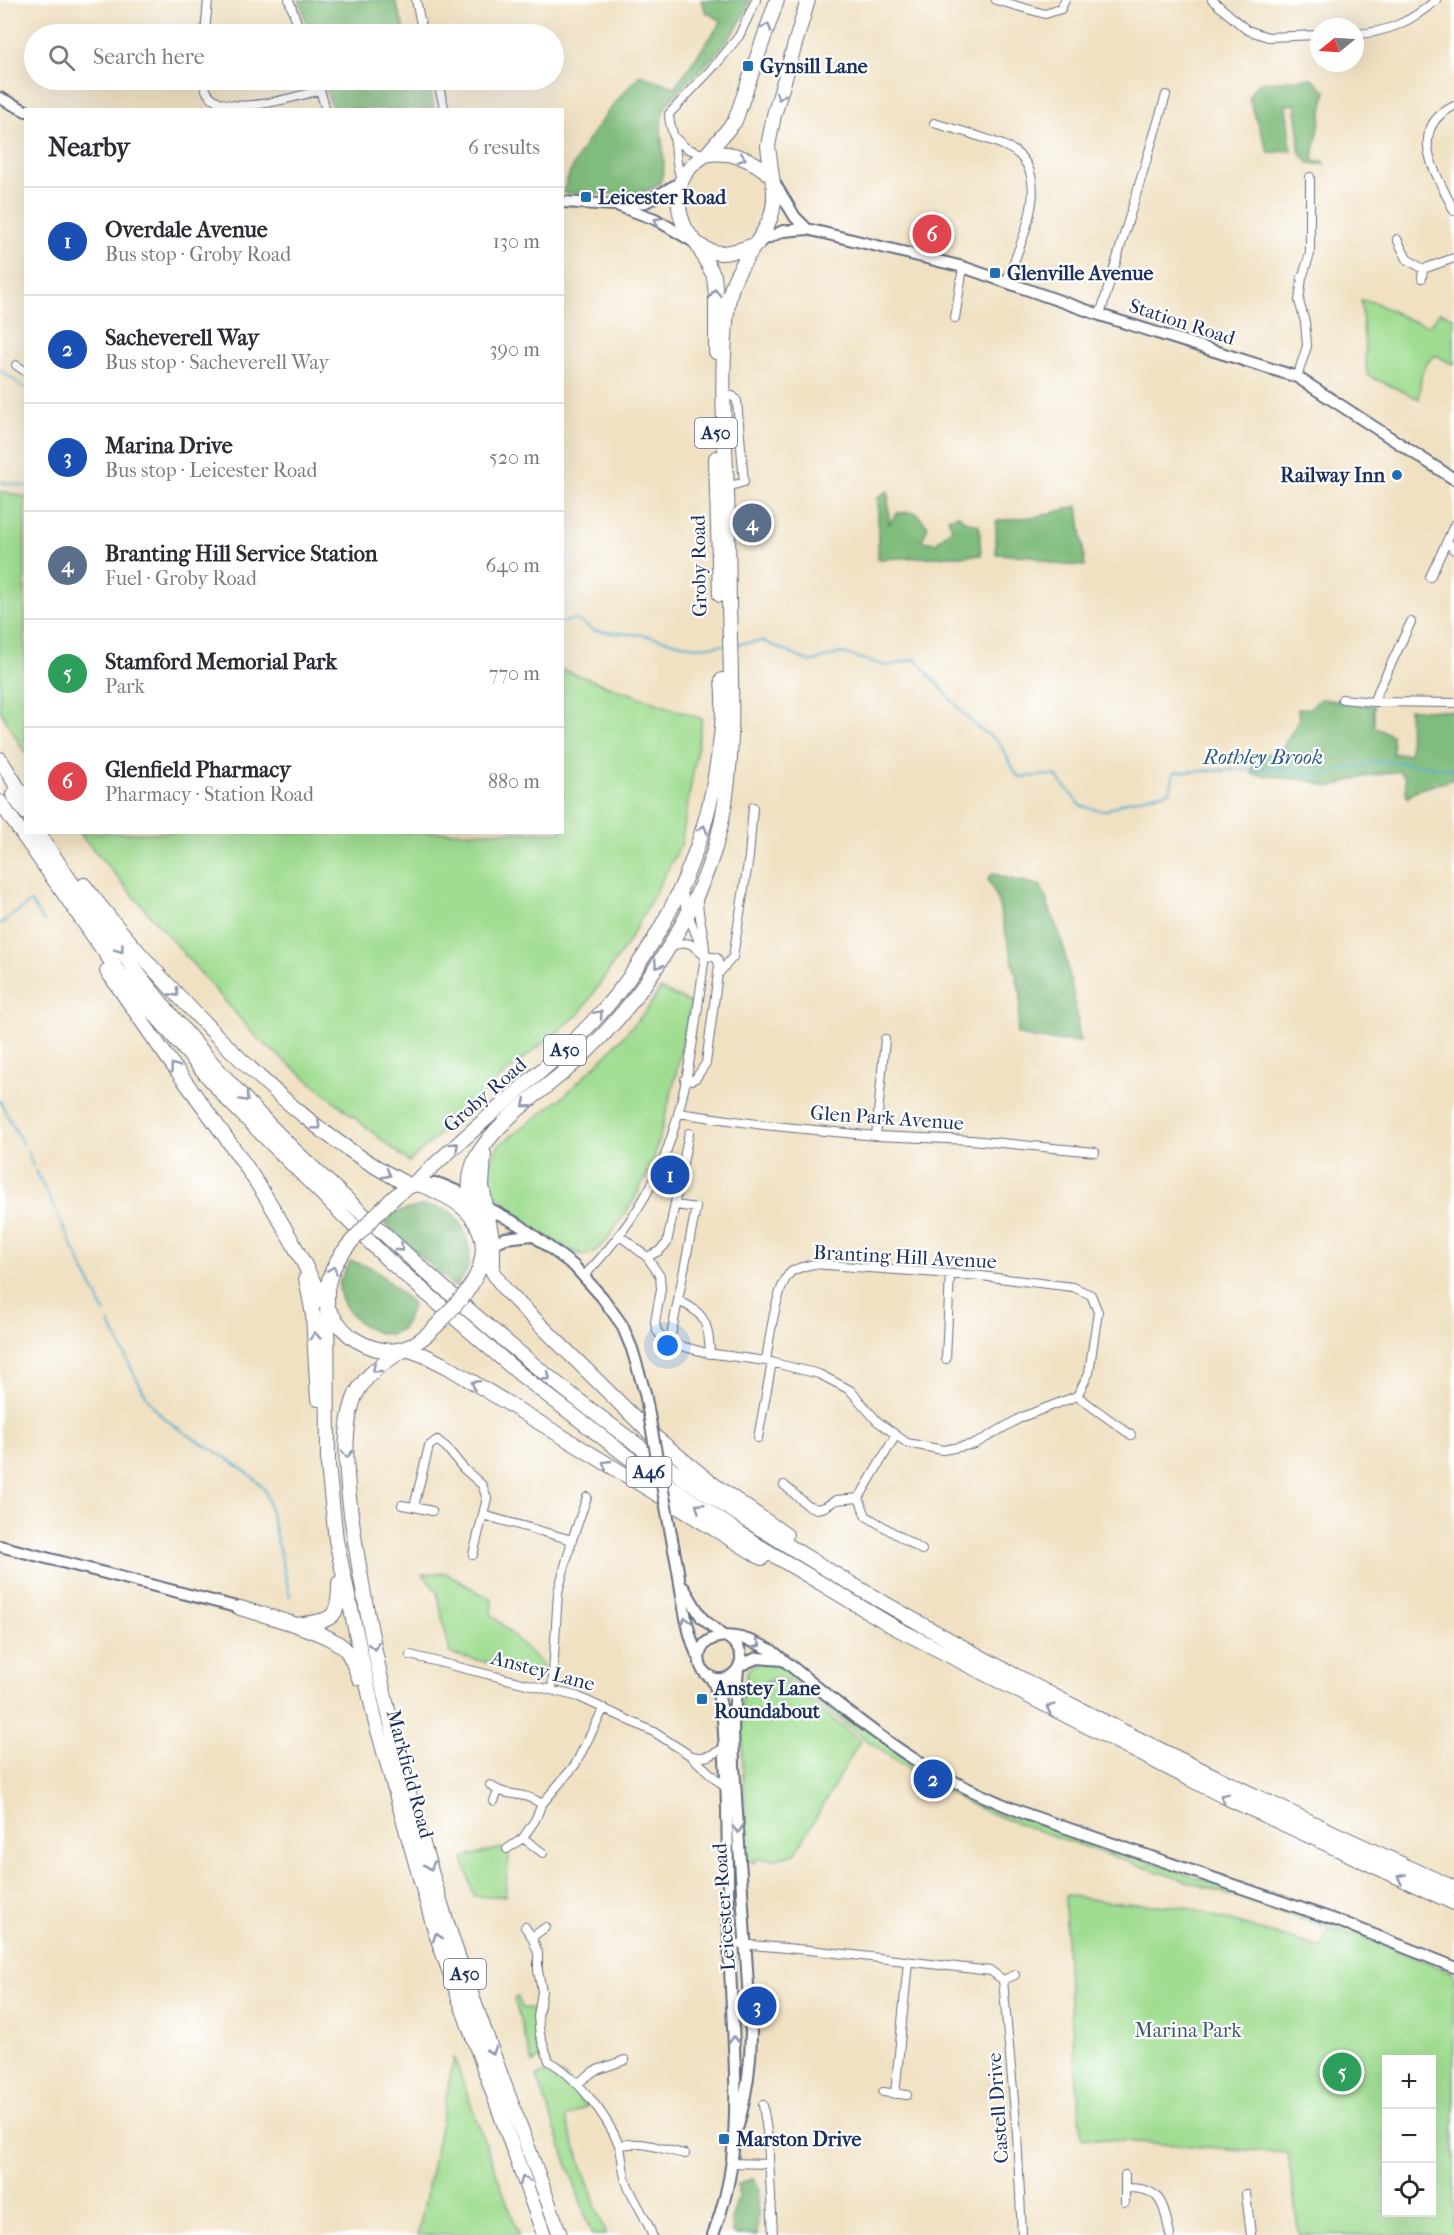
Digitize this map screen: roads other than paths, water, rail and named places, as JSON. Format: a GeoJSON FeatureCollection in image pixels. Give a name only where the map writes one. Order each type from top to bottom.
{"type":"FeatureCollection","features":[{"type":"Feature","properties":{"kind":"highway"},"geometry":{"type":"LineString","coordinates":[[681,182],[735,121],[777,0]]}},
{"type":"Feature","properties":{"kind":"highway","name":"A50"},"geometry":{"type":"LineString","coordinates":[[758,243],[770,221],[773,205],[768,146],[774,116],[808,0]]}},
{"type":"Feature","properties":{"kind":"highway"},"geometry":{"type":"LineString","coordinates":[[706,154],[729,155],[752,162],[772,178]]}},
{"type":"Feature","properties":{"kind":"highway","name":"A50"},"geometry":{"type":"LineString","coordinates":[[681,182],[680,211],[689,234],[697,245]]}},
{"type":"Feature","properties":{"kind":"highway"},"geometry":{"type":"LineString","coordinates":[[697,245],[721,253],[744,249],[758,243]]}},
{"type":"Feature","properties":{"kind":"highway","name":"Groby Road"},"geometry":{"type":"LineString","coordinates":[[724,625],[727,487],[724,340],[732,286],[741,265],[758,243]]}},
{"type":"Feature","properties":{"kind":"highway","name":"Groby Road"},"geometry":{"type":"LineString","coordinates":[[475,1220],[469,1198],[469,1185],[473,1166],[485,1146],[514,1114],[592,1047],[645,986],[698,896],[715,846],[726,793],[732,729],[726,674],[716,417],[716,296],[714,276],[697,245]]}},
{"type":"Feature","properties":{"kind":"highway","name":"Groby Road"},"geometry":{"type":"LineString","coordinates":[[414,1185],[599,1016],[648,949],[696,853],[705,822],[714,782],[726,674]]}},
{"type":"Feature","properties":{"kind":"highway"},"geometry":{"type":"LineString","coordinates":[[0,759],[24,798]]}},
{"type":"Feature","properties":{"kind":"highway"},"geometry":{"type":"LineString","coordinates":[[0,772],[24,810]]}},
{"type":"Feature","properties":{"kind":"highway","name":"A46"},"geometry":{"type":"LineString","coordinates":[[0,802],[117,970],[227,1099],[388,1260],[521,1375],[628,1457],[757,1545],[894,1627],[1223,1796],[1454,1903]]}},
{"type":"Feature","properties":{"kind":"highway"},"geometry":{"type":"LineString","coordinates":[[13,822],[58,899],[270,1200],[335,1320],[354,1340],[370,1347],[394,1351],[405,1350],[426,1356],[448,1367],[812,1588],[860,1614],[894,1627]]}},
{"type":"Feature","properties":{"kind":"highway","name":"A46"},"geometry":{"type":"LineString","coordinates":[[39,834],[69,880],[130,964],[219,1071],[293,1149],[446,1290],[546,1376],[689,1481],[750,1522],[832,1571],[1056,1697],[1362,1846],[1454,1888]]}},
{"type":"Feature","properties":{"kind":"highway"},"geometry":{"type":"LineString","coordinates":[[47,834],[116,926],[187,1006],[245,1064],[335,1141],[364,1161],[465,1208],[475,1220],[487,1248],[494,1274],[506,1291],[526,1311],[649,1432],[710,1482],[832,1571]]}},
{"type":"Feature","properties":{"kind":"highway"},"geometry":{"type":"LineString","coordinates":[[405,1350],[421,1341],[440,1322],[465,1294],[480,1269],[487,1248],[482,1177],[485,1146]]}},
{"type":"Feature","properties":{"kind":"highway"},"geometry":{"type":"LineString","coordinates":[[328,1305],[329,1275],[334,1264],[377,1214],[414,1185]]}},
{"type":"Feature","properties":{"kind":"highway"},"geometry":{"type":"LineString","coordinates":[[297,1625],[325,1621],[336,1612],[339,1604],[337,1545],[321,1471],[313,1315],[300,1256]]}},
{"type":"Feature","properties":{"kind":"highway","name":"Markfield Road"},"geometry":{"type":"LineString","coordinates":[[328,1305],[328,1453],[337,1545],[375,1720],[436,1934],[544,2235]]}},
{"type":"Feature","properties":{"kind":"highway","name":"Markfield Road"},"geometry":{"type":"LineString","coordinates":[[405,1350],[379,1365],[366,1378],[356,1396],[349,1422],[347,1487],[357,1557],[387,1708],[426,1853],[472,1995],[560,2235]]}},
{"type":"Feature","properties":{"kind":"highway"},"geometry":{"type":"LineString","coordinates":[[240,1608],[297,1625],[344,1647],[375,1720]]}},
{"type":"Feature","properties":{"kind":"street"},"geometry":{"type":"LineString","coordinates":[[207,24],[208,0]]}},
{"type":"Feature","properties":{"kind":"street"},"geometry":{"type":"LineString","coordinates":[[289,0],[297,24]]}},
{"type":"Feature","properties":{"kind":"street"},"geometry":{"type":"LineString","coordinates":[[416,0],[421,24]]}},
{"type":"Feature","properties":{"kind":"street"},"geometry":{"type":"LineString","coordinates":[[706,154],[686,148],[674,137],[669,127],[669,114],[719,61],[739,36],[756,0]]}},
{"type":"Feature","properties":{"kind":"street"},"geometry":{"type":"LineString","coordinates":[[996,0],[1045,14],[1061,9],[1065,0]]}},
{"type":"Feature","properties":{"kind":"street"},"geometry":{"type":"LineString","coordinates":[[1212,0],[1247,30],[1268,37],[1310,35]]}},
{"type":"Feature","properties":{"kind":"street"},"geometry":{"type":"LineString","coordinates":[[1364,34],[1374,33],[1399,25],[1436,0]]}},
{"type":"Feature","properties":{"kind":"street"},"geometry":{"type":"LineString","coordinates":[[207,90],[214,99],[243,105],[262,105],[285,101],[320,90],[325,108]]}},
{"type":"Feature","properties":{"kind":"street"},"geometry":{"type":"LineString","coordinates":[[440,90],[444,108]]}},
{"type":"Feature","properties":{"kind":"street"},"geometry":{"type":"LineString","coordinates":[[1100,315],[1166,95]]}},
{"type":"Feature","properties":{"kind":"street"},"geometry":{"type":"LineString","coordinates":[[1,101],[24,110]]}},
{"type":"Feature","properties":{"kind":"street"},"geometry":{"type":"LineString","coordinates":[[1454,106],[1441,113],[1433,122],[1427,141],[1429,158],[1454,211]]}},
{"type":"Feature","properties":{"kind":"street"},"geometry":{"type":"LineString","coordinates":[[934,123],[1006,146],[1026,160],[1033,185],[1032,213],[1006,282]]}},
{"type":"Feature","properties":{"kind":"street"},"geometry":{"type":"LineString","coordinates":[[564,202],[616,205],[646,202],[681,182],[677,170],[674,137]]}},
{"type":"Feature","properties":{"kind":"street"},"geometry":{"type":"LineString","coordinates":[[1297,377],[1306,346],[1305,322],[1299,301],[1302,278],[1308,266],[1310,254],[1310,177]]}},
{"type":"Feature","properties":{"kind":"street"},"geometry":{"type":"LineString","coordinates":[[772,178],[795,217],[807,229]]}},
{"type":"Feature","properties":{"kind":"street"},"geometry":{"type":"LineString","coordinates":[[616,205],[655,219],[697,245]]}},
{"type":"Feature","properties":{"kind":"street","name":"Station Road"},"geometry":{"type":"LineString","coordinates":[[758,243],[783,231],[807,229],[963,267],[1100,315],[1297,377],[1454,479]]}},
{"type":"Feature","properties":{"kind":"street"},"geometry":{"type":"LineString","coordinates":[[1397,239],[1407,259],[1423,269]]}},
{"type":"Feature","properties":{"kind":"street"},"geometry":{"type":"LineString","coordinates":[[1423,269],[1454,258]]}},
{"type":"Feature","properties":{"kind":"street"},"geometry":{"type":"LineString","coordinates":[[955,318],[963,267]]}},
{"type":"Feature","properties":{"kind":"street"},"geometry":{"type":"LineString","coordinates":[[1422,278],[1423,269]]}},
{"type":"Feature","properties":{"kind":"street"},"geometry":{"type":"LineString","coordinates":[[15,365],[24,371]]}},
{"type":"Feature","properties":{"kind":"street"},"geometry":{"type":"LineString","coordinates":[[1430,577],[1454,525]]}},
{"type":"Feature","properties":{"kind":"street"},"geometry":{"type":"LineString","coordinates":[[1446,541],[1454,550]]}},
{"type":"Feature","properties":{"kind":"street"},"geometry":{"type":"LineString","coordinates":[[1373,702],[1411,622]]}},
{"type":"Feature","properties":{"kind":"street"},"geometry":{"type":"LineString","coordinates":[[1342,699],[1373,702],[1454,703]]}},
{"type":"Feature","properties":{"kind":"street"},"geometry":{"type":"LineString","coordinates":[[685,1079],[696,1078],[706,1064],[718,973],[734,957],[749,857],[753,807]]}},
{"type":"Feature","properties":{"kind":"street","name":"Groby Road"},"geometry":{"type":"LineString","coordinates":[[682,884],[687,913],[703,953],[717,958],[718,973]]}},
{"type":"Feature","properties":{"kind":"street","name":"Groby Road"},"geometry":{"type":"LineString","coordinates":[[584,1276],[619,1235],[639,1206],[657,1173],[678,1113],[705,944],[698,915],[698,896]]}},
{"type":"Feature","properties":{"kind":"street"},"geometry":{"type":"LineString","coordinates":[[670,946],[691,944],[703,953]]}},
{"type":"Feature","properties":{"kind":"street"},"geometry":{"type":"LineString","coordinates":[[876,1136],[885,1039]]}},
{"type":"Feature","properties":{"kind":"street","name":"Glen Park Avenue"},"geometry":{"type":"LineString","coordinates":[[678,1113],[764,1125],[876,1136],[971,1140],[1095,1152]]}},
{"type":"Feature","properties":{"kind":"street"},"geometry":{"type":"LineString","coordinates":[[647,1257],[659,1251],[667,1243],[689,1133]]}},
{"type":"Feature","properties":{"kind":"street"},"geometry":{"type":"LineString","coordinates":[[414,1185],[440,1184],[485,1206],[520,1226],[584,1276],[622,1325],[633,1349],[645,1393],[681,1582],[683,1613],[691,1642],[704,1672],[718,1679],[726,1678],[738,1668],[757,1658],[784,1660]]}},
{"type":"Feature","properties":{"kind":"street"},"geometry":{"type":"LineString","coordinates":[[672,1330],[696,1208],[676,1205]]}},
{"type":"Feature","properties":{"kind":"street"},"geometry":{"type":"LineString","coordinates":[[487,1248],[516,1235],[532,1235]]}},
{"type":"Feature","properties":{"kind":"street"},"geometry":{"type":"LineString","coordinates":[[619,1235],[647,1257],[660,1276],[661,1289],[655,1322],[660,1336],[672,1345],[710,1354],[769,1362],[819,1374],[850,1390],[877,1421],[907,1443],[943,1450],[975,1444],[1022,1417],[1077,1396],[1131,1436]]}},
{"type":"Feature","properties":{"kind":"street","name":"Branting Hill Avenue"},"geometry":{"type":"LineString","coordinates":[[758,1438],[769,1362],[771,1327],[782,1287],[792,1271],[813,1264],[951,1274],[1073,1287],[1091,1296],[1098,1312],[1089,1373],[1077,1396]]}},
{"type":"Feature","properties":{"kind":"street"},"geometry":{"type":"LineString","coordinates":[[946,1359],[951,1274]]}},
{"type":"Feature","properties":{"kind":"street"},"geometry":{"type":"LineString","coordinates":[[678,1301],[697,1311],[705,1322],[709,1333],[710,1354]]}},
{"type":"Feature","properties":{"kind":"street"},"geometry":{"type":"LineString","coordinates":[[859,1498],[897,1435]]}},
{"type":"Feature","properties":{"kind":"street"},"geometry":{"type":"LineString","coordinates":[[414,1507],[429,1446],[437,1440],[482,1485],[487,1498],[473,1555]]}},
{"type":"Feature","properties":{"kind":"street"},"geometry":{"type":"LineString","coordinates":[[784,1485],[807,1505],[816,1509],[825,1507],[836,1500],[859,1498]]}},
{"type":"Feature","properties":{"kind":"street"},"geometry":{"type":"LineString","coordinates":[[552,1690],[558,1592],[587,1497]]}},
{"type":"Feature","properties":{"kind":"street"},"geometry":{"type":"LineString","coordinates":[[859,1498],[866,1516],[922,1550]]}},
{"type":"Feature","properties":{"kind":"street"},"geometry":{"type":"LineString","coordinates":[[402,1505],[432,1511]]}},
{"type":"Feature","properties":{"kind":"street"},"geometry":{"type":"LineString","coordinates":[[483,1515],[572,1540]]}},
{"type":"Feature","properties":{"kind":"street"},"geometry":{"type":"LineString","coordinates":[[0,1546],[240,1608]]}},
{"type":"Feature","properties":{"kind":"street"},"geometry":{"type":"LineString","coordinates":[[681,1582],[691,1603],[702,1618],[739,1648],[741,1658],[738,1668]]}},
{"type":"Feature","properties":{"kind":"street"},"geometry":{"type":"LineString","coordinates":[[699,1658],[700,1649],[712,1638],[740,1637],[756,1642],[784,1660],[895,1747],[989,1799],[1029,1815],[1344,1923],[1454,1967]]}},
{"type":"Feature","properties":{"kind":"street","name":"Anstey Lane"},"geometry":{"type":"LineString","coordinates":[[410,1655],[579,1697],[604,1707],[654,1732],[691,1756],[727,1789]]}},
{"type":"Feature","properties":{"kind":"street","name":"Leicester Road"},"geometry":{"type":"LineString","coordinates":[[734,2141],[751,2067],[751,2032],[734,1746],[738,1668]]}},
{"type":"Feature","properties":{"kind":"street","name":"Leicester Road"},"geometry":{"type":"LineString","coordinates":[[710,1676],[720,1695],[725,1747],[729,1943],[735,2064],[732,2163],[722,2211],[713,2235]]}},
{"type":"Feature","properties":{"kind":"street"},"geometry":{"type":"LineString","coordinates":[[507,1849],[523,1838],[542,1804],[575,1765],[604,1707]]}},
{"type":"Feature","properties":{"kind":"street"},"geometry":{"type":"LineString","coordinates":[[691,1756],[703,1758],[711,1756],[725,1747]]}},
{"type":"Feature","properties":{"kind":"street"},"geometry":{"type":"LineString","coordinates":[[490,1785],[498,1792],[520,1793],[542,1804]]}},
{"type":"Feature","properties":{"kind":"street"},"geometry":{"type":"LineString","coordinates":[[494,1801],[498,1792]]}},
{"type":"Feature","properties":{"kind":"street"},"geometry":{"type":"LineString","coordinates":[[523,1838],[543,1853]]}},
{"type":"Feature","properties":{"kind":"street"},"geometry":{"type":"LineString","coordinates":[[525,1927],[532,1936],[538,1953],[538,1971],[542,1991],[538,2017],[540,2035],[549,2061],[562,2068],[604,2118],[619,2146],[626,2182],[652,2235]]}},
{"type":"Feature","properties":{"kind":"street"},"geometry":{"type":"LineString","coordinates":[[532,1936],[546,1927]]}},
{"type":"Feature","properties":{"kind":"street"},"geometry":{"type":"LineString","coordinates":[[729,1943],[991,1971],[1002,1980],[1015,1975]]}},
{"type":"Feature","properties":{"kind":"street"},"geometry":{"type":"LineString","coordinates":[[895,2094],[908,1962]]}},
{"type":"Feature","properties":{"kind":"street","name":"Castell Drive"},"geometry":{"type":"LineString","coordinates":[[1002,1980],[1016,2124],[1022,2235]]}},
{"type":"Feature","properties":{"kind":"street"},"geometry":{"type":"LineString","coordinates":[[577,2084],[594,2071],[625,2060]]}},
{"type":"Feature","properties":{"kind":"street"},"geometry":{"type":"LineString","coordinates":[[735,2064],[751,2067]]}},
{"type":"Feature","properties":{"kind":"street"},"geometry":{"type":"LineString","coordinates":[[735,2085],[748,2087]]}},
{"type":"Feature","properties":{"kind":"street"},"geometry":{"type":"LineString","coordinates":[[883,2092],[907,2096]]}},
{"type":"Feature","properties":{"kind":"street"},"geometry":{"type":"LineString","coordinates":[[763,2104],[768,2138],[773,2235]]}},
{"type":"Feature","properties":{"kind":"street"},"geometry":{"type":"LineString","coordinates":[[619,2146],[631,2142],[641,2143],[685,2154]]}},
{"type":"Feature","properties":{"kind":"street"},"geometry":{"type":"LineString","coordinates":[[673,2152],[675,2142]]}},
{"type":"Feature","properties":{"kind":"street"},"geometry":{"type":"LineString","coordinates":[[732,2163],[769,2164]]}},
{"type":"Feature","properties":{"kind":"street"},"geometry":{"type":"LineString","coordinates":[[1125,2175],[1125,2202]]}},
{"type":"Feature","properties":{"kind":"street"},"geometry":{"type":"LineString","coordinates":[[1125,2188],[1144,2188],[1160,2199],[1170,2235]]}},
{"type":"Feature","properties":{"kind":"street"},"geometry":{"type":"LineString","coordinates":[[1246,2194],[1251,2235]]}},
{"type":"Feature","properties":{"kind":"waterway"},"geometry":{"type":"LineString","coordinates":[[0,370],[24,388]]}},
{"type":"Feature","properties":{"kind":"waterway","name":"Rothley Brook"},"geometry":{"type":"LineString","coordinates":[[0,482],[24,486]]}},
{"type":"Feature","properties":{"kind":"waterway","name":"Rothley Brook"},"geometry":{"type":"LineString","coordinates":[[564,622],[575,619],[595,631],[643,635],[696,647],[724,645]]}},
{"type":"Feature","properties":{"kind":"waterway","name":"Rothley Brook"},"geometry":{"type":"LineString","coordinates":[[736,644],[763,641],[810,662],[842,653],[886,666],[915,659],[974,725],[999,742],[1018,777],[1055,775],[1081,806],[1104,811],[1128,801],[1170,791],[1174,772],[1285,768],[1313,776],[1383,761],[1454,769]]}},
{"type":"Feature","properties":{"kind":"waterway"},"geometry":{"type":"LineString","coordinates":[[0,924],[31,902],[44,922]]}},
{"type":"Feature","properties":{"kind":"waterway"},"geometry":{"type":"LineString","coordinates":[[0,1101],[23,1145]]}},
{"type":"Feature","properties":{"kind":"waterway"},"geometry":{"type":"LineString","coordinates":[[27,1151],[33,1166]]}},
{"type":"Feature","properties":{"kind":"waterway"},"geometry":{"type":"LineString","coordinates":[[36,1171],[105,1313]]}},
{"type":"Feature","properties":{"kind":"waterway"},"geometry":{"type":"LineString","coordinates":[[109,1322],[140,1384],[161,1415],[246,1471],[266,1492],[290,1596]]}},
{"type":"Feature","properties":{"kind":"place","name":"Gynsill Lane"},"geometry":{"type":"Point","coordinates":[748,66]}},
{"type":"Feature","properties":{"kind":"place","name":"Leicester Road"},"geometry":{"type":"Point","coordinates":[586,197]}},
{"type":"Feature","properties":{"kind":"place","name":"Glenfield Pharmacy"},"geometry":{"type":"Point","coordinates":[932,234]}},
{"type":"Feature","properties":{"kind":"place","name":"Glenville Avenue"},"geometry":{"type":"Point","coordinates":[995,273]}},
{"type":"Feature","properties":{"kind":"place","name":"Railway Inn"},"geometry":{"type":"Point","coordinates":[1397,475]}},
{"type":"Feature","properties":{"kind":"place","name":"Branting Hill Service Station"},"geometry":{"type":"Point","coordinates":[752,523]}},
{"type":"Feature","properties":{"kind":"place","name":"Overdale Avenue"},"geometry":{"type":"Point","coordinates":[670,1175]}},
{"type":"Feature","properties":{"kind":"place","name":"Anstey Lane Roundabout"},"geometry":{"type":"Point","coordinates":[702,1699]}},
{"type":"Feature","properties":{"kind":"place","name":"Sacheverell Way"},"geometry":{"type":"Point","coordinates":[933,1779]}},
{"type":"Feature","properties":{"kind":"place","name":"Marina Drive"},"geometry":{"type":"Point","coordinates":[757,2006]}},
{"type":"Feature","properties":{"kind":"place","name":"Stamford Memorial Park"},"geometry":{"type":"Point","coordinates":[1342,2072]}},
{"type":"Feature","properties":{"kind":"place","name":"Marston Drive"},"geometry":{"type":"Point","coordinates":[724,2139]}},
{"type":"Feature","properties":{"kind":"park label","name":"Marina Park"},"geometry":{"type":"Point","coordinates":[1188,2030]}}]}
